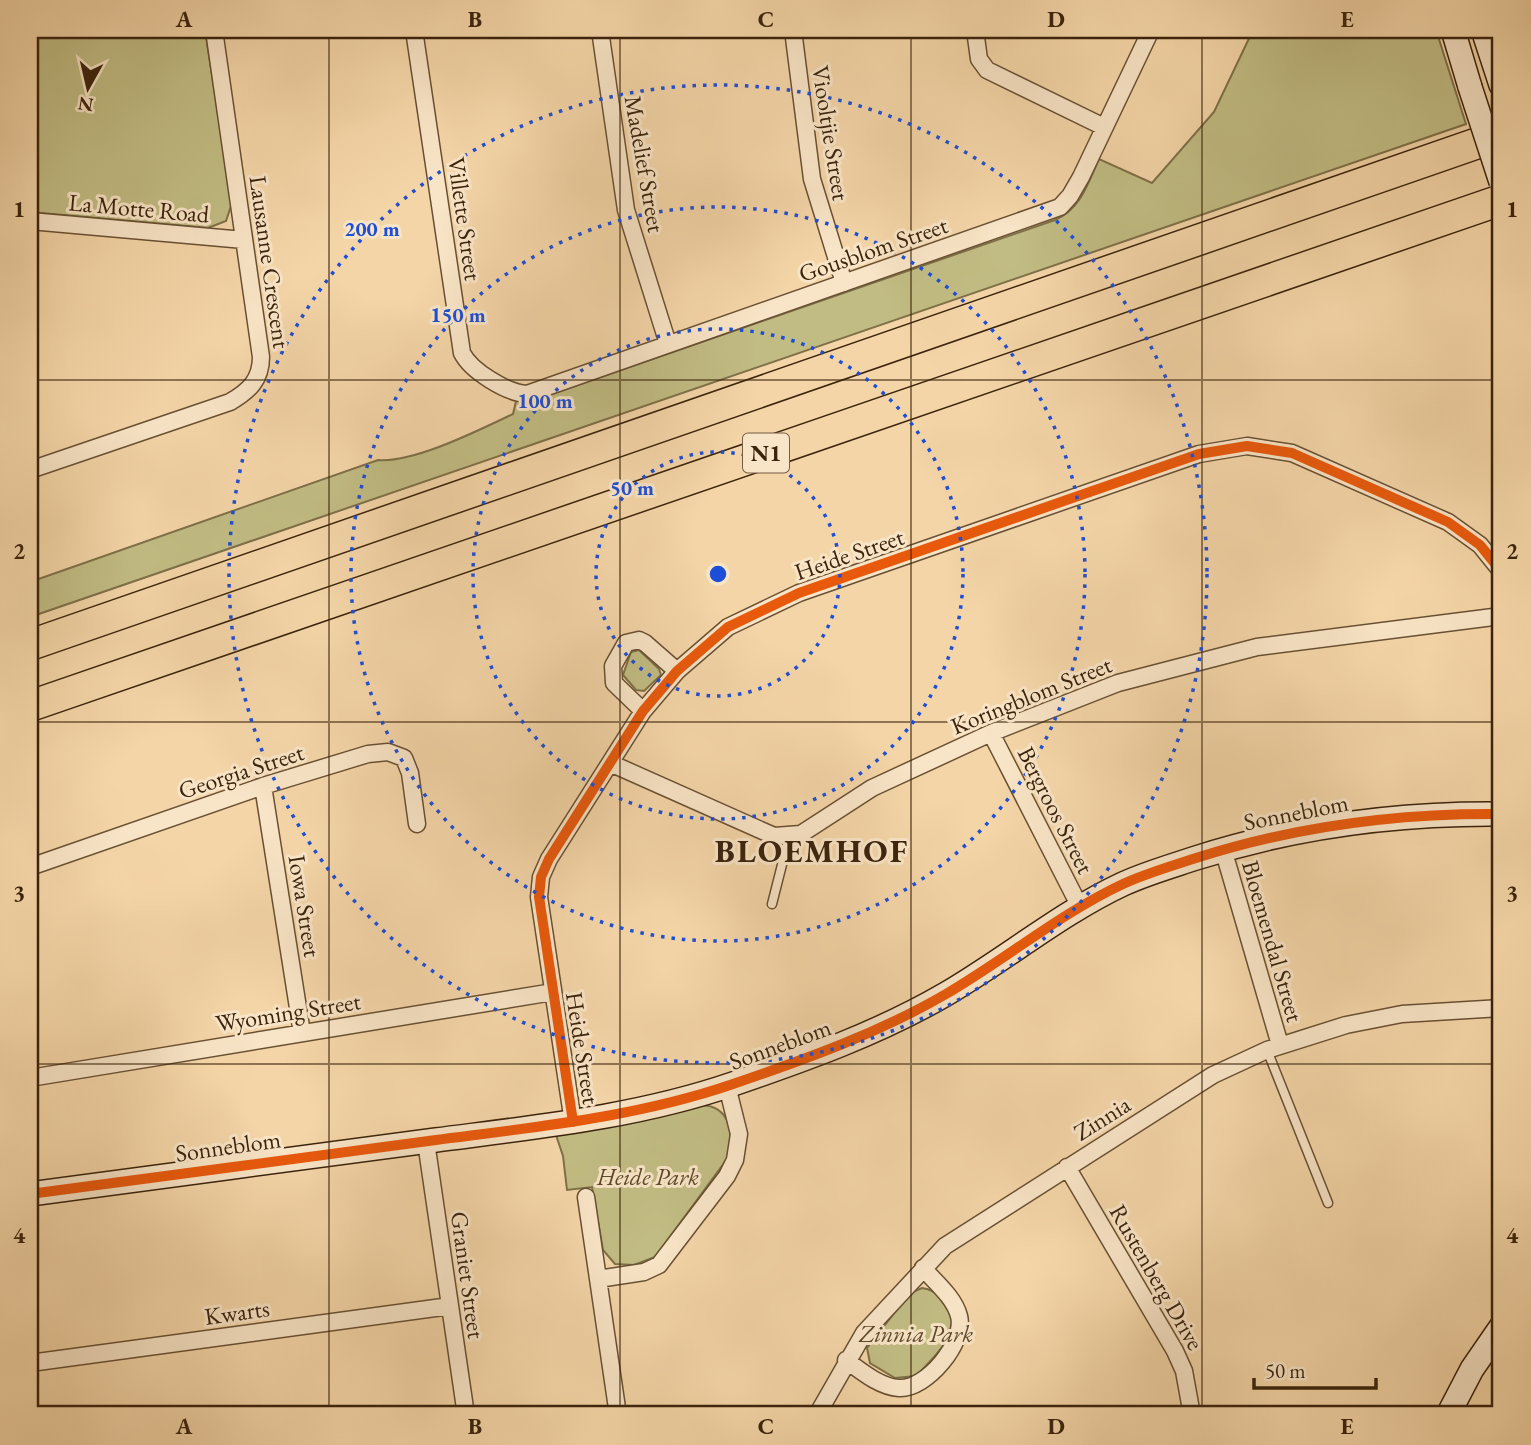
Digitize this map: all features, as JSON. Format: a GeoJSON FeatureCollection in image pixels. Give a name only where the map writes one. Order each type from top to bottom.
{"type":"FeatureCollection","features":[{"type":"Feature","properties":{"kind":"highway","name":"N1"},"geometry":{"type":"LineString","coordinates":[[30,645],[1501,135]]}},
{"type":"Feature","properties":{"kind":"highway","name":"N1"},"geometry":{"type":"LineString","coordinates":[[30,706],[1501,200]]}},
{"type":"Feature","properties":{"kind":"highway"},"geometry":{"type":"LineString","coordinates":[[30,638],[85,625]]}},
{"type":"Feature","properties":{"kind":"street","name":"Lausanne Crescent"},"geometry":{"type":"LineString","coordinates":[[30,470],[230,402],[254,384],[259,374],[261,357],[214,30]]}},
{"type":"Feature","properties":{"kind":"street","name":"Villette Street"},"geometry":{"type":"LineString","coordinates":[[414,30],[462,353],[471,365],[511,391]]}},
{"type":"Feature","properties":{"kind":"street","name":"Madelief Street"},"geometry":{"type":"LineString","coordinates":[[600,30],[626,210],[668,344]]}},
{"type":"Feature","properties":{"kind":"street","name":"Viooltjie Street"},"geometry":{"type":"LineString","coordinates":[[793,30],[811,179],[844,283]]}},
{"type":"Feature","properties":{"kind":"street"},"geometry":{"type":"LineString","coordinates":[[975,30],[979,58],[988,70],[1104,127]]}},
{"type":"Feature","properties":{"kind":"street","name":"Gousblom Street"},"geometry":{"type":"LineString","coordinates":[[511,391],[527,394],[1060,206],[1070,196],[1151,30]]}},
{"type":"Feature","properties":{"kind":"street"},"geometry":{"type":"LineString","coordinates":[[1454,30],[1501,182]]}},
{"type":"Feature","properties":{"kind":"street"},"geometry":{"type":"LineString","coordinates":[[1483,30],[1500,81]]}},
{"type":"Feature","properties":{"kind":"street","name":"La Motte Road"},"geometry":{"type":"LineString","coordinates":[[30,221],[244,240]]}},
{"type":"Feature","properties":{"kind":"street","name":"Heide Street"},"geometry":{"type":"LineString","coordinates":[[573,1122],[540,897],[541,877],[549,859],[643,711],[677,671],[728,627],[799,593],[1217,450],[1262,446],[1305,458],[1448,522],[1480,545],[1501,572]]}},
{"type":"Feature","properties":{"kind":"street","name":"Koringblom Street"},"geometry":{"type":"LineString","coordinates":[[789,837],[801,834],[872,788],[991,733],[1118,682],[1256,647],[1501,616]]}},
{"type":"Feature","properties":{"kind":"street"},"geometry":{"type":"LineString","coordinates":[[643,711],[614,683],[613,666],[626,643],[639,640],[645,643],[677,671]]}},
{"type":"Feature","properties":{"kind":"street","name":"Bergroos Street"},"geometry":{"type":"LineString","coordinates":[[991,733],[1080,907]]}},
{"type":"Feature","properties":{"kind":"street","name":"Georgia Street"},"geometry":{"type":"LineString","coordinates":[[30,867],[263,786],[368,754],[396,753],[404,758],[410,774],[417,824]]}},
{"type":"Feature","properties":{"kind":"street"},"geometry":{"type":"LineString","coordinates":[[610,762],[774,836],[789,837]]}},
{"type":"Feature","properties":{"kind":"street","name":"Iowa Street"},"geometry":{"type":"LineString","coordinates":[[263,786],[302,1033]]}},
{"type":"Feature","properties":{"kind":"street","name":"Sonneblom"},"geometry":{"type":"LineString","coordinates":[[30,1194],[573,1122],[727,1086],[835,1048],[891,1022],[953,989],[1080,907],[1125,883],[1223,849],[1329,824],[1418,815],[1501,814]]}},
{"type":"Feature","properties":{"kind":"street","name":"Bloemendal Street"},"geometry":{"type":"LineString","coordinates":[[1223,849],[1274,1048]]}},
{"type":"Feature","properties":{"kind":"street","name":"Wyoming Street"},"geometry":{"type":"LineString","coordinates":[[30,1078],[553,992]]}},
{"type":"Feature","properties":{"kind":"street","name":"Zinnia"},"geometry":{"type":"LineString","coordinates":[[817,1415],[846,1360],[864,1333],[923,1268],[959,1235],[1213,1075],[1274,1048],[1388,1016],[1501,1008]]}},
{"type":"Feature","properties":{"kind":"street"},"geometry":{"type":"LineString","coordinates":[[598,1279],[644,1272],[659,1265],[727,1176],[739,1143],[727,1086]]}},
{"type":"Feature","properties":{"kind":"street","name":"Graniet Street"},"geometry":{"type":"LineString","coordinates":[[426,1142],[466,1415]]}},
{"type":"Feature","properties":{"kind":"street","name":"Rustenberg Drive"},"geometry":{"type":"LineString","coordinates":[[1067,1167],[1175,1351],[1184,1371],[1192,1415]]}},
{"type":"Feature","properties":{"kind":"street"},"geometry":{"type":"LineString","coordinates":[[586,1197],[618,1415]]}},
{"type":"Feature","properties":{"kind":"street"},"geometry":{"type":"LineString","coordinates":[[846,1360],[883,1383],[904,1388],[922,1382],[955,1346],[960,1330],[956,1307],[923,1268]]}},
{"type":"Feature","properties":{"kind":"street","name":"Kwarts"},"geometry":{"type":"LineString","coordinates":[[30,1363],[450,1306]]}},
{"type":"Feature","properties":{"kind":"street"},"geometry":{"type":"LineString","coordinates":[[1448,1415],[1497,1339]]}},
{"type":"Feature","properties":{"kind":"lane"},"geometry":{"type":"LineString","coordinates":[[772,904],[789,837]]}},
{"type":"Feature","properties":{"kind":"lane"},"geometry":{"type":"LineString","coordinates":[[1274,1048],[1328,1203]]}},
{"type":"Feature","properties":{"kind":"green space"},"geometry":{"type":"Polygon","coordinates":[[[30,30],[205,30],[232,203],[226,221],[208,228],[30,212],[30,30]]]}},
{"type":"Feature","properties":{"kind":"green space"},"geometry":{"type":"Polygon","coordinates":[[[1253,30],[1436,30],[1466,124],[30,617],[30,582],[378,460],[393,460],[428,451],[513,414],[516,401],[534,400],[1055,220],[1077,202],[1099,159],[1152,183],[1214,112],[1253,30]]]}},
{"type":"Feature","properties":{"kind":"green space"},"geometry":{"type":"Polygon","coordinates":[[[639,650],[659,669],[661,675],[644,691],[636,690],[623,675],[631,652],[639,650]]]}},
{"type":"Feature","properties":{"kind":"green space","name":"Heide Park"},"geometry":{"type":"Polygon","coordinates":[[[701,1105],[719,1110],[725,1116],[731,1141],[727,1159],[655,1257],[634,1265],[615,1264],[603,1250],[592,1187],[567,1190],[563,1156],[556,1135],[701,1105]]]}},
{"type":"Feature","properties":{"kind":"green space","name":"Zinnia Park"},"geometry":{"type":"Polygon","coordinates":[[[922,1288],[932,1291],[944,1302],[952,1322],[950,1333],[939,1352],[916,1376],[895,1378],[870,1363],[867,1348],[910,1293],[922,1288]]]}},
{"type":"Feature","properties":{"kind":"cycle path"},"geometry":{"type":"LineString","coordinates":[[573,1122],[539,897],[541,877],[549,859],[643,711],[677,671],[728,627],[799,593],[1199,454],[1247,446],[1292,453],[1448,522],[1480,545],[1501,571]]}},
{"type":"Feature","properties":{"kind":"cycle path"},"geometry":{"type":"LineString","coordinates":[[30,1194],[549,1125],[660,1105],[788,1065],[895,1021],[946,994],[1078,908],[1150,873],[1234,847],[1309,830],[1385,819],[1501,814]]}},
{"type":"Feature","properties":{"kind":"district","name":"BLOEMHOF"},"geometry":{"type":"Point","coordinates":[812,851]}}]}
